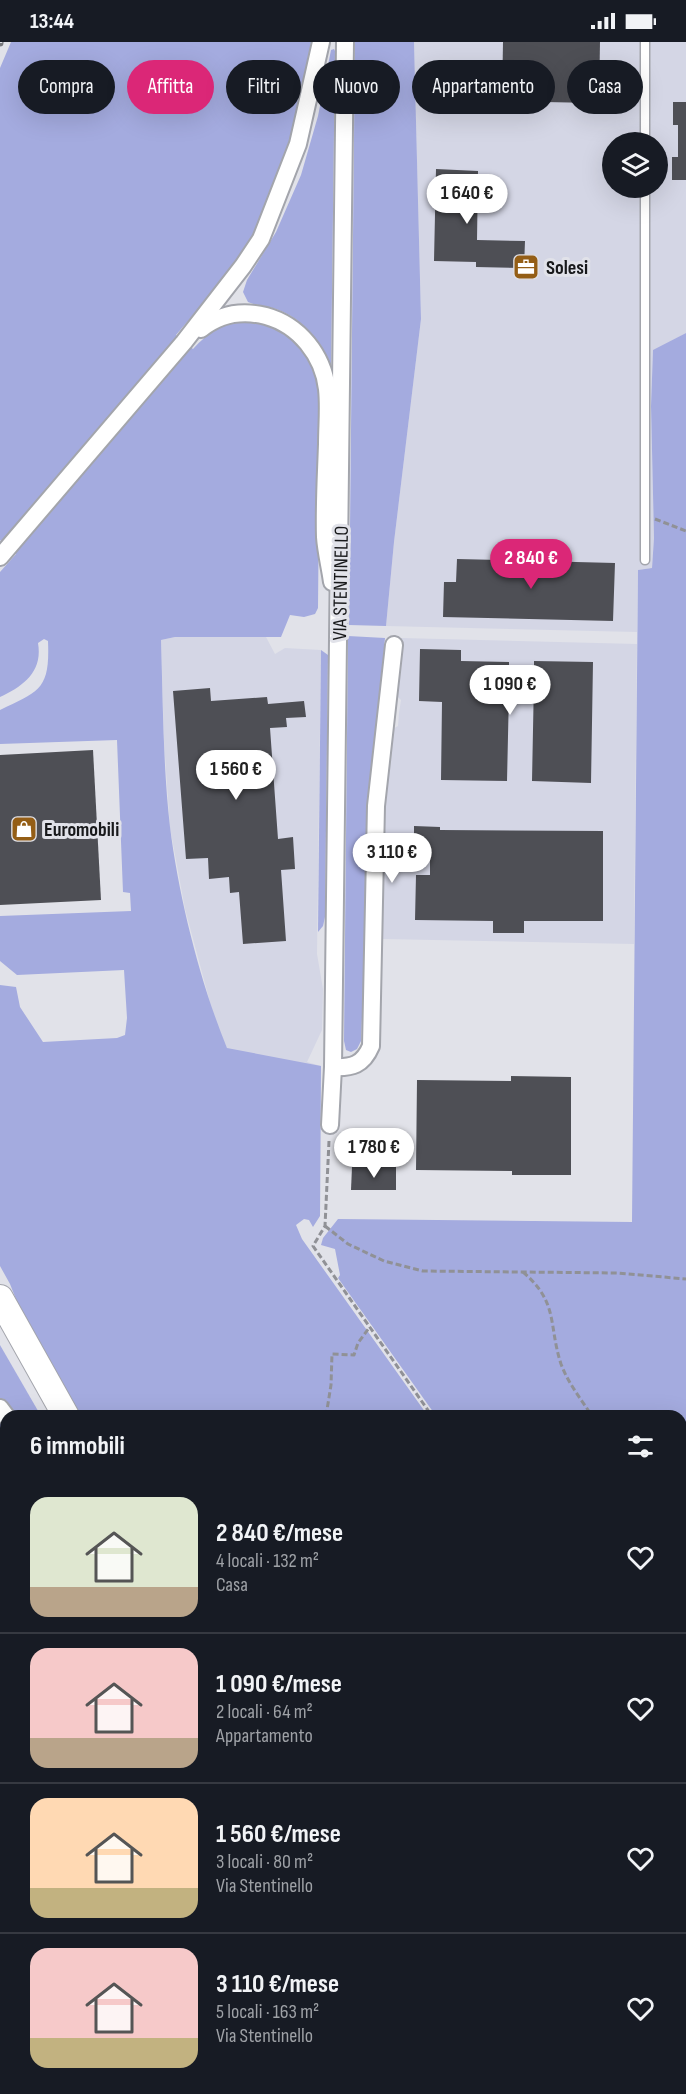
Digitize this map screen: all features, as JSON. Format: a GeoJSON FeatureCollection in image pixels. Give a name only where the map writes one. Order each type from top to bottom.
{"type":"FeatureCollection","features":[{"type":"Feature","properties":{"kind":"main road"},"geometry":{"type":"LineString","coordinates":[[0,1298],[63,1410]]}},
{"type":"Feature","properties":{"kind":"main road"},"geometry":{"type":"LineString","coordinates":[[0,1322],[50,1410]]}},
{"type":"Feature","properties":{"kind":"street"},"geometry":{"type":"LineString","coordinates":[[3,552],[184,342],[261,239],[298,144],[321,42]]}},
{"type":"Feature","properties":{"kind":"street","name":"VIA STENTINELLO"},"geometry":{"type":"LineString","coordinates":[[330,1125],[333,1068],[345,43]]}},
{"type":"Feature","properties":{"kind":"street"},"geometry":{"type":"LineString","coordinates":[[184,342],[222,315],[242,312],[276,319],[290,326],[303,337],[314,353],[327,389],[326,538],[339,635]]}},
{"type":"Feature","properties":{"kind":"street"},"geometry":{"type":"LineString","coordinates":[[333,1068],[351,1068],[358,1064],[366,1059],[371,1046],[376,806],[394,645]]}},
{"type":"Feature","properties":{"kind":"lane"},"geometry":{"type":"LineString","coordinates":[[645,42],[645,132]]}},
{"type":"Feature","properties":{"kind":"lane"},"geometry":{"type":"LineString","coordinates":[[645,198],[645,560]]}},
{"type":"Feature","properties":{"kind":"path"},"geometry":{"type":"LineString","coordinates":[[645,518],[661,520],[686,531]]}},
{"type":"Feature","properties":{"kind":"path"},"geometry":{"type":"LineString","coordinates":[[330,1125],[325,1226],[313,1246],[428,1410]]}},
{"type":"Feature","properties":{"kind":"path"},"geometry":{"type":"LineString","coordinates":[[325,1226],[348,1244],[384,1261],[423,1271],[522,1270],[618,1273],[686,1279]]}},
{"type":"Feature","properties":{"kind":"path"},"geometry":{"type":"LineString","coordinates":[[522,1270],[536,1283],[545,1296],[553,1314],[560,1360],[566,1377],[588,1410]]}},
{"type":"Feature","properties":{"kind":"path"},"geometry":{"type":"LineString","coordinates":[[327,1410],[332,1354],[354,1355],[358,1342],[369,1328]]}},
{"type":"Feature","properties":{"kind":"shaded area"},"geometry":{"type":"Polygon","coordinates":[[[11,42],[311,42],[301,99],[301,60],[226,60],[226,114],[297,114],[276,183],[252,236],[216,290],[176,335],[193,349],[221,327],[241,321],[252,321],[276,328],[291,336],[307,355],[320,391],[318,608],[315,614],[304,617],[290,615],[281,637],[175,637],[161,640],[168,804],[179,882],[199,968],[227,1048],[321,1066],[320,1216],[313,1227],[309,1220],[304,1219],[296,1225],[302,1239],[424,1410],[72,1410],[32,1340],[10,1284],[0,1266],[0,985],[16,987],[20,1007],[43,1042],[117,1038],[125,1035],[127,1018],[124,970],[17,975],[0,961],[0,916],[131,911],[130,893],[123,892],[117,740],[0,744],[0,710],[25,698],[40,686],[47,669],[48,641],[44,639],[38,643],[37,662],[29,677],[0,697],[0,572],[16,554],[0,540],[0,68],[11,42]]]}},
{"type":"Feature","properties":{"kind":"shaded area"},"geometry":{"type":"Polygon","coordinates":[[[355,42],[414,42],[412,114],[416,114],[421,319],[386,626],[349,625],[354,114],[400,114],[400,60],[355,60],[355,42]]]}},
{"type":"Feature","properties":{"kind":"shaded area"},"geometry":{"type":"Polygon","coordinates":[[[414,42],[686,42],[686,333],[653,351],[651,406],[654,538],[652,568],[638,570],[637,632],[386,626],[421,319],[416,114],[555,114],[555,60],[414,60],[414,42]]]}},
{"type":"Feature","properties":{"kind":"shaded area"},"geometry":{"type":"Polygon","coordinates":[[[331,50],[335,51],[335,60],[329,60],[331,50]]]}},
{"type":"Feature","properties":{"kind":"shaded area"},"geometry":{"type":"Polygon","coordinates":[[[318,114],[334,114],[331,371],[317,342],[304,326],[286,313],[248,302],[243,292],[247,280],[276,232],[301,175],[318,114]]]}},
{"type":"Feature","properties":{"kind":"shaded area"},"geometry":{"type":"Polygon","coordinates":[[[686,333],[686,1410],[432,1410],[338,1278],[340,1275],[335,1249],[321,1245],[323,1238],[338,1219],[632,1222],[638,570],[652,568],[654,538],[651,406],[653,350],[686,333]]]}},
{"type":"Feature","properties":{"kind":"shaded area"},"geometry":{"type":"Polygon","coordinates":[[[348,636],[385,638],[371,805],[361,1041],[357,1049],[351,1052],[346,1050],[344,1041],[348,636]]]}},
{"type":"Feature","properties":{"kind":"shaded area"},"geometry":{"type":"Polygon","coordinates":[[[175,637],[266,637],[275,654],[285,648],[321,650],[317,954],[323,989],[322,1030],[307,1062],[321,1066],[320,1216],[227,1048],[215,1021],[185,909],[170,828],[164,741],[161,640],[175,637]]]}},
{"type":"Feature","properties":{"kind":"shaded area"},"geometry":{"type":"Polygon","coordinates":[[[401,638],[637,644],[634,944],[383,939],[382,806],[391,730],[398,726],[401,700],[395,694],[401,638]]]}},
{"type":"Feature","properties":{"kind":"shaded area"},"geometry":{"type":"Polygon","coordinates":[[[321,650],[328,655],[325,917],[323,926],[318,932],[321,650]]]}},
{"type":"Feature","properties":{"kind":"shaded area"},"geometry":{"type":"Polygon","coordinates":[[[0,1345],[38,1410],[8,1410],[0,1400],[0,1345]]]}},
{"type":"Feature","properties":{"kind":"building"},"geometry":{"type":"Polygon","coordinates":[[[503,42],[600,42],[600,60],[567,60],[567,102],[555,102],[555,60],[503,60],[503,42]]]}},
{"type":"Feature","properties":{"kind":"building"},"geometry":{"type":"Polygon","coordinates":[[[673,102],[686,102],[686,180],[672,180],[672,157],[678,157],[678,125],[673,125],[673,102]]]}},
{"type":"Feature","properties":{"kind":"building"},"geometry":{"type":"Polygon","coordinates":[[[436,169],[478,171],[477,240],[525,241],[524,268],[476,267],[476,262],[434,261],[436,169]]]}},
{"type":"Feature","properties":{"kind":"building"},"geometry":{"type":"Polygon","coordinates":[[[457,559],[615,563],[613,621],[443,617],[444,582],[456,582],[457,559]]]}},
{"type":"Feature","properties":{"kind":"building"},"geometry":{"type":"Polygon","coordinates":[[[420,649],[461,650],[461,661],[509,662],[509,676],[534,666],[534,661],[593,662],[591,783],[532,781],[534,679],[509,691],[507,781],[441,780],[442,702],[419,701],[420,649]]]}},
{"type":"Feature","properties":{"kind":"building"},"geometry":{"type":"Polygon","coordinates":[[[210,688],[211,701],[267,697],[268,704],[304,701],[306,717],[286,718],[287,727],[270,728],[278,839],[293,837],[295,869],[281,870],[286,941],[243,944],[239,892],[230,893],[229,877],[209,879],[208,858],[186,859],[173,691],[210,688]]]}},
{"type":"Feature","properties":{"kind":"building"},"geometry":{"type":"Polygon","coordinates":[[[93,750],[101,900],[0,905],[0,755],[93,750]]]}},
{"type":"Feature","properties":{"kind":"building"},"geometry":{"type":"Polygon","coordinates":[[[414,826],[440,827],[440,830],[603,831],[603,921],[524,921],[524,933],[493,933],[493,921],[415,920],[416,875],[430,875],[430,856],[410,856],[410,835],[414,835],[414,826]]]}},
{"type":"Feature","properties":{"kind":"building"},"geometry":{"type":"Polygon","coordinates":[[[511,1076],[571,1077],[571,1175],[512,1175],[512,1171],[416,1170],[417,1080],[511,1081],[511,1076]]]}},
{"type":"Feature","properties":{"kind":"building"},"geometry":{"type":"Polygon","coordinates":[[[352,1167],[396,1167],[396,1190],[351,1190],[352,1167]]]}},
{"type":"Feature","properties":{"kind":"place","name":"Solesi"},"geometry":{"type":"Point","coordinates":[526,267]}},
{"type":"Feature","properties":{"kind":"place","name":"Euromobili"},"geometry":{"type":"Point","coordinates":[24,829]}}]}
